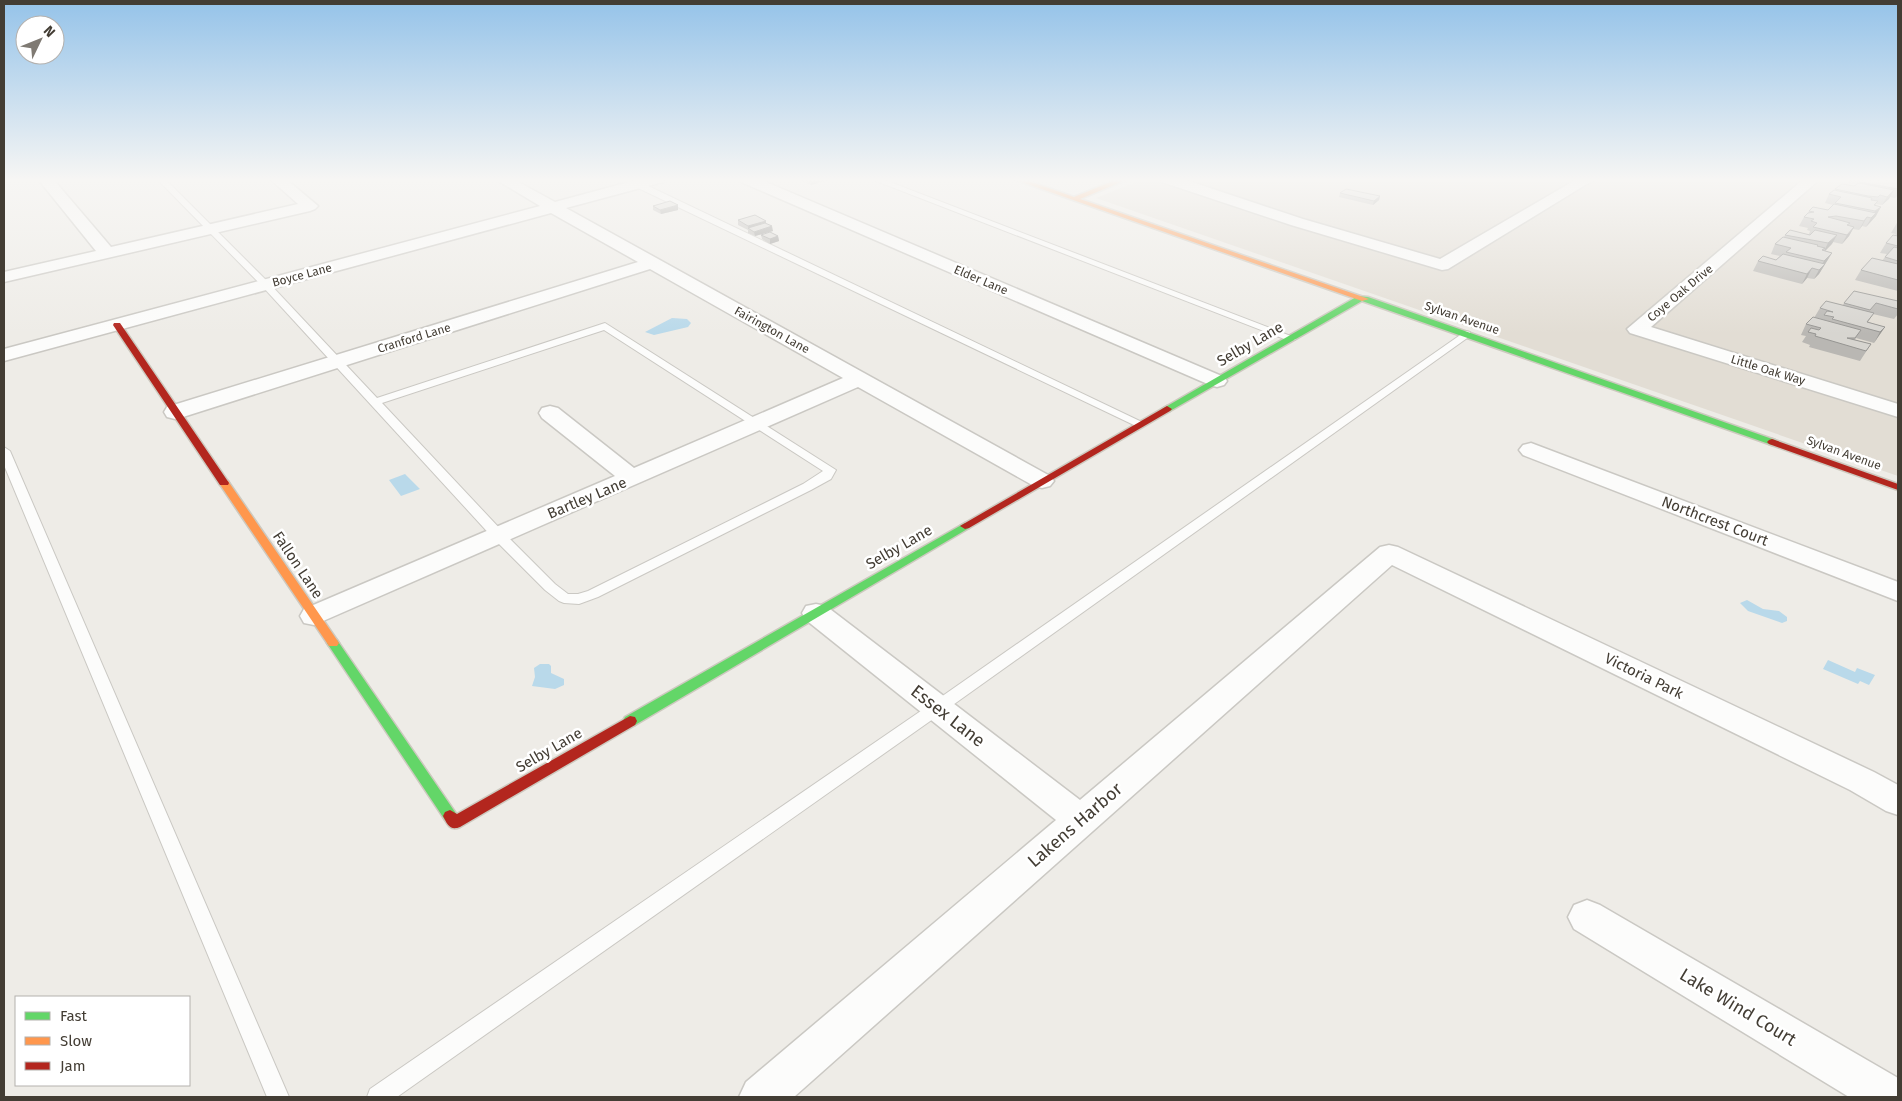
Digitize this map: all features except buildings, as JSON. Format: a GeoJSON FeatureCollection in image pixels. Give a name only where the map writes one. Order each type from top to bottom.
{"type":"FeatureCollection","features":[{"type":"Feature","properties":{"kind":"street"},"geometry":{"type":"LineString","coordinates":[[87,230],[106,253]]}},
{"type":"Feature","properties":{"kind":"street"},"geometry":{"type":"LineString","coordinates":[[4,277],[206,230]]}},
{"type":"Feature","properties":{"kind":"street","name":"Boyce Lane"},"geometry":{"type":"LineString","coordinates":[[4,355],[468,230]]}},
{"type":"Feature","properties":{"kind":"street","name":"Fairington Lane"},"geometry":{"type":"LineString","coordinates":[[595,230],[1042,481]]}},
{"type":"Feature","properties":{"kind":"street","name":"Elder Lane"},"geometry":{"type":"LineString","coordinates":[[864,230],[1217,381]]}},
{"type":"Feature","properties":{"kind":"street","name":"Sylvan Avenue"},"geometry":{"type":"LineString","coordinates":[[1165,230],[1466,334],[1898,487]]}},
{"type":"Feature","properties":{"kind":"street"},"geometry":{"type":"LineString","coordinates":[[1325,230],[1442,265],[1501,230]]}},
{"type":"Feature","properties":{"kind":"street","name":"Coye Oak Drive"},"geometry":{"type":"LineString","coordinates":[[1637,329],[1753,230]]}},
{"type":"Feature","properties":{"kind":"street","name":"Cranford Lane"},"geometry":{"type":"LineString","coordinates":[[176,412],[652,263]]}},
{"type":"Feature","properties":{"kind":"street","name":"Selby Lane"},"geometry":{"type":"LineString","coordinates":[[454,823],[1140,424],[1361,298]]}},
{"type":"Feature","properties":{"kind":"street","name":"Fallon Lane"},"geometry":{"type":"LineString","coordinates":[[116,325],[454,823]]}},
{"type":"Feature","properties":{"kind":"street","name":"Little Oak Way"},"geometry":{"type":"LineString","coordinates":[[1637,329],[1897,408]]}},
{"type":"Feature","properties":{"kind":"street","name":"Bartley Lane"},"geometry":{"type":"LineString","coordinates":[[314,616],[859,379]]}},
{"type":"Feature","properties":{"kind":"street"},"geometry":{"type":"LineString","coordinates":[[550,413],[632,478]]}},
{"type":"Feature","properties":{"kind":"street","name":"Northcrest Court"},"geometry":{"type":"LineString","coordinates":[[1531,450],[1898,592]]}},
{"type":"Feature","properties":{"kind":"street","name":"Victoria Park"},"geometry":{"type":"LineString","coordinates":[[1389,553],[1862,781],[1898,801]]}},
{"type":"Feature","properties":{"kind":"street","name":"Lakens Harbor"},"geometry":{"type":"LineString","coordinates":[[760,1097],[1389,553]]}},
{"type":"Feature","properties":{"kind":"street","name":"Essex Lane"},"geometry":{"type":"LineString","coordinates":[[816,612],[1080,820]]}},
{"type":"Feature","properties":{"kind":"street","name":"Lake Wind Court"},"geometry":{"type":"LineString","coordinates":[[1587,917],[1889,1097]]}},
{"type":"Feature","properties":{"kind":"lane"},"geometry":{"type":"LineString","coordinates":[[213,230],[499,536],[550,587],[564,598],[579,599],[593,594],[827,476],[830,470],[604,326],[375,402]]}},
{"type":"Feature","properties":{"kind":"lane"},"geometry":{"type":"LineString","coordinates":[[734,230],[1140,424]]}},
{"type":"Feature","properties":{"kind":"lane"},"geometry":{"type":"LineString","coordinates":[[1007,230],[1291,338]]}},
{"type":"Feature","properties":{"kind":"lane"},"geometry":{"type":"LineString","coordinates":[[378,1097],[937,708],[1466,334]]}},
{"type":"Feature","properties":{"kind":"lane"},"geometry":{"type":"LineString","coordinates":[[4,451],[278,1097]]}},
{"type":"Feature","properties":{"kind":"shaded area"},"geometry":{"type":"Polygon","coordinates":[[[1189,230],[1898,230],[1898,476],[1189,230]]]}},
{"type":"Feature","properties":{"kind":"water"},"geometry":{"type":"Polygon","coordinates":[[[672,318],[687,319],[691,323],[688,327],[654,335],[645,332],[672,318]]]}},
{"type":"Feature","properties":{"kind":"water"},"geometry":{"type":"Polygon","coordinates":[[[405,474],[420,489],[401,496],[389,480],[405,474]]]}},
{"type":"Feature","properties":{"kind":"water"},"geometry":{"type":"Polygon","coordinates":[[[1747,600],[1763,609],[1779,611],[1787,617],[1787,621],[1782,623],[1748,611],[1740,603],[1747,600]]]}},
{"type":"Feature","properties":{"kind":"water"},"geometry":{"type":"Polygon","coordinates":[[[1828,660],[1855,672],[1857,668],[1875,675],[1869,685],[1860,681],[1858,684],[1823,669],[1828,660]]]}},
{"type":"Feature","properties":{"kind":"water"},"geometry":{"type":"Polygon","coordinates":[[[540,664],[549,664],[551,666],[551,673],[564,679],[564,685],[555,689],[532,686],[535,677],[534,668],[540,664]]]}},
{"type":"Feature","properties":{"kind":"traffic: fast"},"geometry":{"type":"LineString","coordinates":[[1167,409],[1361,298]]}},
{"type":"Feature","properties":{"kind":"traffic: fast"},"geometry":{"type":"LineString","coordinates":[[1365,299],[1772,442]]}},
{"type":"Feature","properties":{"kind":"traffic: fast"},"geometry":{"type":"LineString","coordinates":[[630,721],[965,526]]}},
{"type":"Feature","properties":{"kind":"traffic: fast"},"geometry":{"type":"LineString","coordinates":[[333,643],[450,816]]}},
{"type":"Feature","properties":{"kind":"traffic: slow"},"geometry":{"type":"LineString","coordinates":[[1165,230],[1365,299]]}},
{"type":"Feature","properties":{"kind":"traffic: slow"},"geometry":{"type":"LineString","coordinates":[[224,483],[333,643]]}},
{"type":"Feature","properties":{"kind":"traffic: jam"},"geometry":{"type":"LineString","coordinates":[[117,325],[224,483]]}},
{"type":"Feature","properties":{"kind":"traffic: jam"},"geometry":{"type":"LineString","coordinates":[[965,526],[1167,409]]}},
{"type":"Feature","properties":{"kind":"traffic: jam"},"geometry":{"type":"LineString","coordinates":[[1772,442],[1898,487]]}},
{"type":"Feature","properties":{"kind":"traffic: jam"},"geometry":{"type":"LineString","coordinates":[[450,816],[455,823],[630,721]]}}]}
